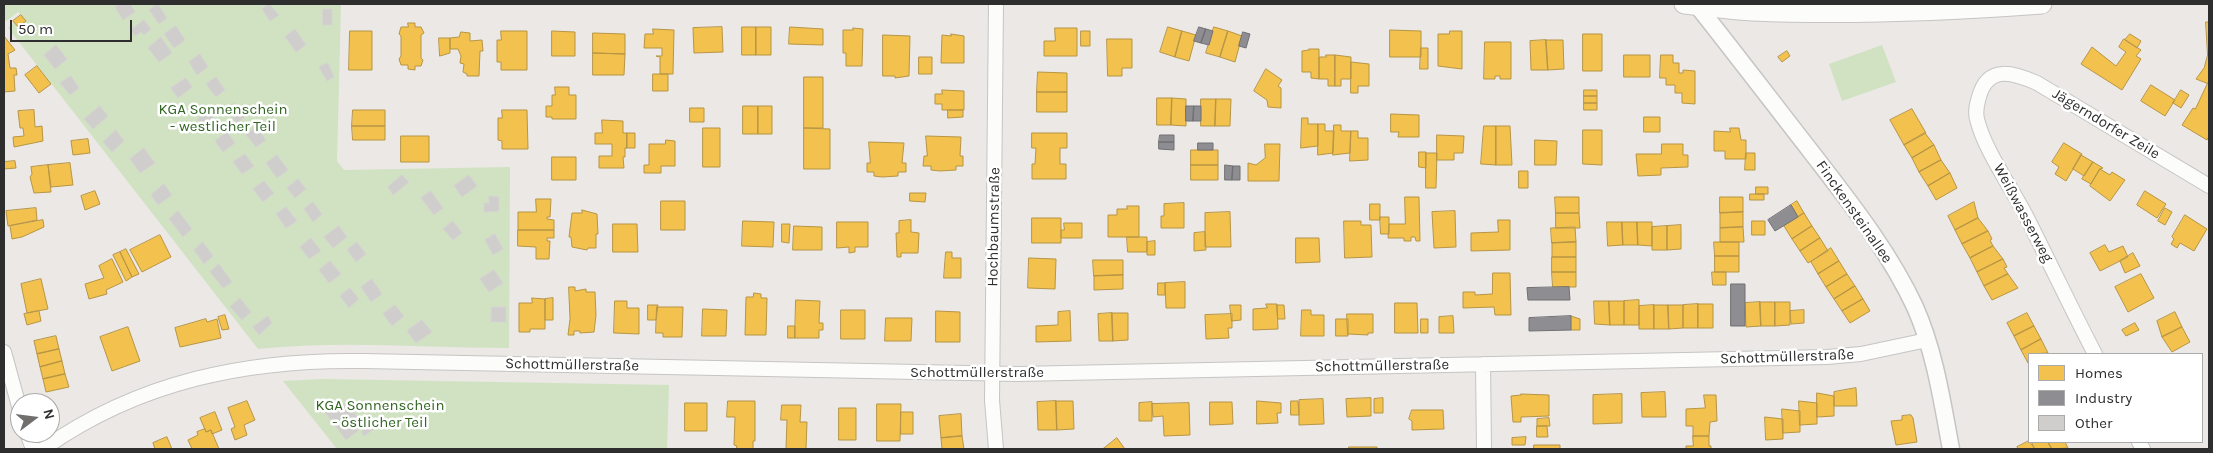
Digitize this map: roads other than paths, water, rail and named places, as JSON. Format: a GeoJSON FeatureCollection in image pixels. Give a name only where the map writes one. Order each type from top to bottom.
{"type":"FeatureCollection","features":[{"type":"Feature","properties":{"kind":"main road"},"geometry":{"type":"LineString","coordinates":[[1692,4],[1751,11],[1911,11],[2042,4]]}},
{"type":"Feature","properties":{"kind":"street","name":"Hochbaumstraße"},"geometry":{"type":"LineString","coordinates":[[996,4],[993,374],[996,449]]}},
{"type":"Feature","properties":{"kind":"street","name":"Finckensteinallee"},"geometry":{"type":"LineString","coordinates":[[1692,4],[1861,218],[1904,287],[1915,307],[1927,340],[1942,399],[1951,449]]}},
{"type":"Feature","properties":{"kind":"street","name":"Jägerndorfer Zeile"},"geometry":{"type":"LineString","coordinates":[[1998,74],[2015,73],[2037,83],[2209,186]]}},
{"type":"Feature","properties":{"kind":"street","name":"Weißwasserweg"},"geometry":{"type":"LineString","coordinates":[[1998,74],[1982,85],[1976,107],[1977,119],[1986,142],[2026,216],[2094,353]]}},
{"type":"Feature","properties":{"kind":"street","name":"Schottmüllerstraße"},"geometry":{"type":"LineString","coordinates":[[43,449],[98,416],[161,389],[237,369],[295,362],[364,361],[993,374],[1827,357],[1861,354],[1927,340]]}},
{"type":"Feature","properties":{"kind":"street"},"geometry":{"type":"LineString","coordinates":[[4,352],[15,393]]}},
{"type":"Feature","properties":{"kind":"street"},"geometry":{"type":"LineString","coordinates":[[1483,364],[1484,449]]}},
{"type":"Feature","properties":{"kind":"park label","name":"KGA Sonnenschein - westlicher Teil"},"geometry":{"type":"Point","coordinates":[223,118]}},
{"type":"Feature","properties":{"kind":"park label","name":"KGA Sonnenschein - östlicher Teil"},"geometry":{"type":"Point","coordinates":[380,414]}}]}
